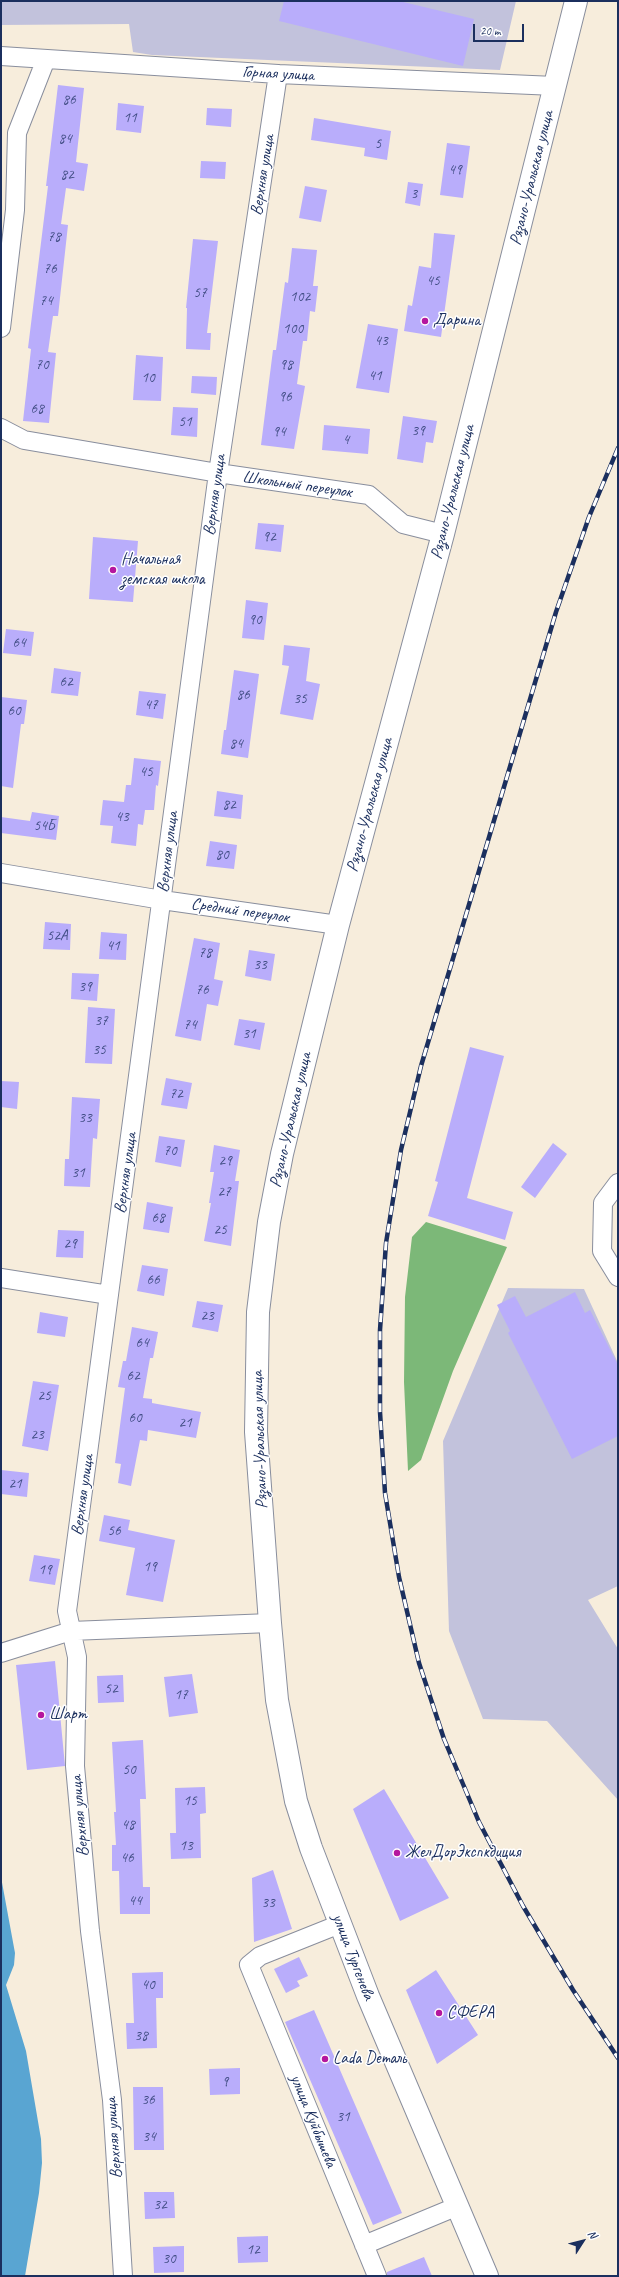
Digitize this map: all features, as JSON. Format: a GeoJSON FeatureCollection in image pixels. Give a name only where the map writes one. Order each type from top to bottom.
{"type":"FeatureCollection","features":[{"type":"Feature","properties":{"kind":"main road","name":"Рязано-Уральская улица"},"geometry":{"type":"LineString","coordinates":[[270,1623],[256,1432],[258,1312],[269,1222],[282,1154],[338,925],[443,534],[576,1]]}},
{"type":"Feature","properties":{"kind":"main road","name":"улица Тургенева"},"geometry":{"type":"LineString","coordinates":[[270,1623],[277,1700],[296,1801],[311,1848],[368,1996],[487,2276]]}},
{"type":"Feature","properties":{"kind":"street","name":"Горная улица"},"geometry":{"type":"LineString","coordinates":[[1,56],[278,74],[555,86]]}},
{"type":"Feature","properties":{"kind":"street"},"geometry":{"type":"LineString","coordinates":[[1,328],[15,210],[17,132],[46,59]]}},
{"type":"Feature","properties":{"kind":"street","name":"Верхняя улица"},"geometry":{"type":"LineString","coordinates":[[123,2276],[112,2100],[90,1931],[75,1766],[77,1657],[67,1610],[218,473],[278,74]]}},
{"type":"Feature","properties":{"kind":"street","name":"Школьный переулок"},"geometry":{"type":"LineString","coordinates":[[1,428],[24,440],[218,473],[369,495],[403,524],[443,534]]}},
{"type":"Feature","properties":{"kind":"street","name":"Средний переулок"},"geometry":{"type":"LineString","coordinates":[[1,873],[162,900],[338,925]]}},
{"type":"Feature","properties":{"kind":"street"},"geometry":{"type":"LineString","coordinates":[[618,1183],[603,1204],[602,1251],[618,1276]]}},
{"type":"Feature","properties":{"kind":"street"},"geometry":{"type":"LineString","coordinates":[[1,1278],[109,1295]]}},
{"type":"Feature","properties":{"kind":"street"},"geometry":{"type":"LineString","coordinates":[[1,1653],[71,1631],[270,1623]]}},
{"type":"Feature","properties":{"kind":"street","name":"улица Куйбышева"},"geometry":{"type":"LineString","coordinates":[[340,1924],[260,1956],[249,1966],[377,2276]]}},
{"type":"Feature","properties":{"kind":"street"},"geometry":{"type":"LineString","coordinates":[[364,2245],[458,2206]]}},
{"type":"Feature","properties":{"kind":"shaded area"},"geometry":{"type":"Polygon","coordinates":[[[1,1],[516,1],[500,70],[152,55],[133,52],[129,24],[1,25],[1,1]]]}},
{"type":"Feature","properties":{"kind":"shaded area"},"geometry":{"type":"Polygon","coordinates":[[[508,1288],[584,1289],[618,1363],[618,1586],[588,1600],[618,1649],[618,1800],[547,1721],[483,1719],[449,1631],[443,1441],[508,1288]]]}},
{"type":"Feature","properties":{"kind":"green space"},"geometry":{"type":"Polygon","coordinates":[[[426,1222],[507,1247],[453,1371],[421,1460],[408,1471],[404,1382],[405,1297],[412,1237],[426,1222]]]}},
{"type":"Feature","properties":{"kind":"water"},"geometry":{"type":"Polygon","coordinates":[[[1,1877],[15,1953],[14,1965],[6,1985],[26,2051],[41,2139],[42,2163],[39,2193],[25,2276],[1,2276],[1,1877]]]}},
{"type":"Feature","properties":{"kind":"building"},"geometry":{"type":"Polygon","coordinates":[[[284,1],[399,1],[474,19],[463,66],[279,21],[284,1]]]}},
{"type":"Feature","properties":{"kind":"building"},"geometry":{"type":"Polygon","coordinates":[[[58,85],[84,88],[76,162],[88,164],[84,191],[66,188],[61,224],[68,225],[58,316],[53,316],[48,352],[56,353],[49,423],[23,421],[31,349],[28,348],[48,186],[46,186],[58,85]]]}},
{"type":"Feature","properties":{"kind":"building"},"geometry":{"type":"Polygon","coordinates":[[[118,103],[144,106],[141,133],[116,130],[118,103]]]}},
{"type":"Feature","properties":{"kind":"building"},"geometry":{"type":"Polygon","coordinates":[[[207,108],[232,109],[231,127],[206,125],[207,108]]]}},
{"type":"Feature","properties":{"kind":"building"},"geometry":{"type":"Polygon","coordinates":[[[314,118],[391,131],[387,160],[364,156],[365,148],[311,140],[314,118]]]}},
{"type":"Feature","properties":{"kind":"building"},"geometry":{"type":"Polygon","coordinates":[[[447,143],[470,146],[463,198],[440,195],[447,143]]]}},
{"type":"Feature","properties":{"kind":"building"},"geometry":{"type":"Polygon","coordinates":[[[201,161],[226,162],[225,179],[200,178],[201,161]]]}},
{"type":"Feature","properties":{"kind":"building"},"geometry":{"type":"Polygon","coordinates":[[[408,182],[423,184],[420,206],[405,203],[408,182]]]}},
{"type":"Feature","properties":{"kind":"building"},"geometry":{"type":"Polygon","coordinates":[[[305,186],[327,190],[321,222],[299,218],[305,186]]]}},
{"type":"Feature","properties":{"kind":"building"},"geometry":{"type":"Polygon","coordinates":[[[434,233],[455,235],[441,337],[404,331],[408,305],[412,306],[419,266],[431,268],[434,233]]]}},
{"type":"Feature","properties":{"kind":"building"},"geometry":{"type":"Polygon","coordinates":[[[193,239],[218,241],[207,333],[211,333],[210,350],[186,349],[186,308],[193,239]]]}},
{"type":"Feature","properties":{"kind":"building"},"geometry":{"type":"Polygon","coordinates":[[[292,248],[317,250],[313,286],[318,286],[315,312],[310,311],[307,341],[303,341],[297,384],[305,386],[294,449],[261,445],[273,350],[276,350],[285,282],[288,283],[292,248]]]}},
{"type":"Feature","properties":{"kind":"building"},"geometry":{"type":"Polygon","coordinates":[[[368,324],[398,329],[389,393],[356,388],[368,324]]]}},
{"type":"Feature","properties":{"kind":"building"},"geometry":{"type":"Polygon","coordinates":[[[136,355],[163,357],[161,401],[133,400],[136,355]]]}},
{"type":"Feature","properties":{"kind":"building"},"geometry":{"type":"Polygon","coordinates":[[[192,376],[217,377],[216,395],[191,393],[192,376]]]}},
{"type":"Feature","properties":{"kind":"building"},"geometry":{"type":"Polygon","coordinates":[[[173,407],[198,408],[197,437],[171,435],[173,407]]]}},
{"type":"Feature","properties":{"kind":"building"},"geometry":{"type":"Polygon","coordinates":[[[403,416],[437,421],[433,443],[426,442],[423,463],[397,459],[403,416]]]}},
{"type":"Feature","properties":{"kind":"building"},"geometry":{"type":"Polygon","coordinates":[[[324,425],[370,429],[368,454],[322,450],[324,425]]]}},
{"type":"Feature","properties":{"kind":"building"},"geometry":{"type":"Polygon","coordinates":[[[258,523],[284,525],[281,552],[255,549],[258,523]]]}},
{"type":"Feature","properties":{"kind":"building","name":"Начальная земская школа"},"geometry":{"type":"Polygon","coordinates":[[[93,537],[138,541],[133,602],[89,599],[93,537]]]}},
{"type":"Feature","properties":{"kind":"building"},"geometry":{"type":"Polygon","coordinates":[[[246,600],[268,603],[264,640],[242,638],[246,600]]]}},
{"type":"Feature","properties":{"kind":"building"},"geometry":{"type":"Polygon","coordinates":[[[6,629],[34,632],[31,656],[3,653],[6,629]]]}},
{"type":"Feature","properties":{"kind":"building"},"geometry":{"type":"Polygon","coordinates":[[[284,645],[310,648],[306,681],[320,684],[313,720],[280,714],[289,666],[282,665],[284,645]]]}},
{"type":"Feature","properties":{"kind":"building"},"geometry":{"type":"Polygon","coordinates":[[[54,668],[81,672],[78,696],[51,693],[54,668]]]}},
{"type":"Feature","properties":{"kind":"building"},"geometry":{"type":"Polygon","coordinates":[[[234,670],[259,674],[248,758],[221,754],[224,730],[226,730],[234,670]]]}},
{"type":"Feature","properties":{"kind":"building"},"geometry":{"type":"Polygon","coordinates":[[[139,691],[166,694],[163,719],[136,715],[139,691]]]}},
{"type":"Feature","properties":{"kind":"building"},"geometry":{"type":"Polygon","coordinates":[[[1,697],[27,700],[24,724],[21,724],[13,788],[1,786],[1,697]]]}},
{"type":"Feature","properties":{"kind":"building"},"geometry":{"type":"Polygon","coordinates":[[[134,758],[161,761],[158,786],[156,785],[154,810],[145,810],[143,825],[138,824],[136,846],[111,843],[113,826],[100,825],[103,800],[124,802],[126,785],[131,785],[134,758]]]}},
{"type":"Feature","properties":{"kind":"building"},"geometry":{"type":"Polygon","coordinates":[[[217,791],[243,795],[241,819],[214,816],[217,791]]]}},
{"type":"Feature","properties":{"kind":"building"},"geometry":{"type":"Polygon","coordinates":[[[32,812],[59,816],[56,840],[1,833],[1,817],[30,821],[32,812]]]}},
{"type":"Feature","properties":{"kind":"building"},"geometry":{"type":"Polygon","coordinates":[[[210,841],[237,845],[234,869],[206,866],[210,841]]]}},
{"type":"Feature","properties":{"kind":"building"},"geometry":{"type":"Polygon","coordinates":[[[45,922],[71,924],[70,950],[43,949],[45,922]]]}},
{"type":"Feature","properties":{"kind":"building"},"geometry":{"type":"Polygon","coordinates":[[[101,932],[127,934],[126,960],[99,959],[101,932]]]}},
{"type":"Feature","properties":{"kind":"building"},"geometry":{"type":"Polygon","coordinates":[[[194,938],[220,943],[214,979],[223,981],[218,1006],[207,1004],[201,1041],[175,1036],[194,938]]]}},
{"type":"Feature","properties":{"kind":"building"},"geometry":{"type":"Polygon","coordinates":[[[249,950],[275,954],[271,981],[245,976],[249,950]]]}},
{"type":"Feature","properties":{"kind":"building"},"geometry":{"type":"Polygon","coordinates":[[[72,973],[99,974],[97,1001],[71,999],[72,973]]]}},
{"type":"Feature","properties":{"kind":"building"},"geometry":{"type":"Polygon","coordinates":[[[88,1007],[115,1009],[112,1064],[85,1063],[88,1007]]]}},
{"type":"Feature","properties":{"kind":"building"},"geometry":{"type":"Polygon","coordinates":[[[239,1019],[265,1023],[260,1050],[234,1045],[239,1019]]]}},
{"type":"Feature","properties":{"kind":"building"},"geometry":{"type":"Polygon","coordinates":[[[470,1047],[504,1056],[467,1198],[513,1212],[505,1240],[428,1216],[438,1182],[435,1181],[470,1047]]]}},
{"type":"Feature","properties":{"kind":"building"},"geometry":{"type":"Polygon","coordinates":[[[166,1078],[192,1083],[187,1109],[161,1105],[166,1078]]]}},
{"type":"Feature","properties":{"kind":"building"},"geometry":{"type":"Polygon","coordinates":[[[1,1081],[19,1082],[17,1109],[1,1107],[1,1081]]]}},
{"type":"Feature","properties":{"kind":"building"},"geometry":{"type":"Polygon","coordinates":[[[72,1097],[100,1099],[97,1139],[93,1138],[90,1187],[64,1186],[65,1159],[69,1159],[72,1097]]]}},
{"type":"Feature","properties":{"kind":"building"},"geometry":{"type":"Polygon","coordinates":[[[159,1136],[185,1140],[181,1167],[155,1162],[159,1136]]]}},
{"type":"Feature","properties":{"kind":"building"},"geometry":{"type":"Polygon","coordinates":[[[553,1143],[567,1154],[535,1198],[521,1187],[553,1143]]]}},
{"type":"Feature","properties":{"kind":"building"},"geometry":{"type":"Polygon","coordinates":[[[214,1145],[240,1150],[235,1181],[239,1181],[231,1246],[204,1241],[211,1203],[209,1203],[214,1172],[210,1172],[214,1145]]]}},
{"type":"Feature","properties":{"kind":"building"},"geometry":{"type":"Polygon","coordinates":[[[147,1202],[173,1207],[169,1233],[143,1229],[147,1202]]]}},
{"type":"Feature","properties":{"kind":"building"},"geometry":{"type":"Polygon","coordinates":[[[58,1230],[84,1231],[83,1258],[56,1257],[58,1230]]]}},
{"type":"Feature","properties":{"kind":"building"},"geometry":{"type":"Polygon","coordinates":[[[142,1265],[168,1269],[164,1296],[137,1291],[142,1265]]]}},
{"type":"Feature","properties":{"kind":"building"},"geometry":{"type":"Polygon","coordinates":[[[575,1292],[585,1313],[590,1310],[618,1365],[618,1436],[572,1459],[508,1333],[510,1331],[497,1305],[515,1296],[526,1317],[575,1292]]]}},
{"type":"Feature","properties":{"kind":"building"},"geometry":{"type":"Polygon","coordinates":[[[197,1301],[223,1305],[218,1332],[192,1327],[197,1301]]]}},
{"type":"Feature","properties":{"kind":"building"},"geometry":{"type":"Polygon","coordinates":[[[40,1312],[68,1317],[65,1337],[37,1333],[40,1312]]]}},
{"type":"Feature","properties":{"kind":"building"},"geometry":{"type":"Polygon","coordinates":[[[132,1327],[158,1332],[153,1358],[150,1358],[143,1398],[152,1399],[152,1403],[201,1412],[196,1438],[148,1430],[147,1441],[140,1440],[131,1486],[118,1483],[121,1464],[115,1463],[125,1388],[118,1387],[123,1361],[126,1361],[132,1327]]]}},
{"type":"Feature","properties":{"kind":"building"},"geometry":{"type":"Polygon","coordinates":[[[33,1381],[59,1385],[48,1451],[22,1446],[33,1381]]]}},
{"type":"Feature","properties":{"kind":"building"},"geometry":{"type":"Polygon","coordinates":[[[1,1470],[29,1473],[27,1497],[1,1494],[1,1470]]]}},
{"type":"Feature","properties":{"kind":"building"},"geometry":{"type":"Polygon","coordinates":[[[104,1515],[130,1520],[128,1530],[175,1540],[163,1602],[126,1595],[135,1548],[99,1541],[104,1515]]]}},
{"type":"Feature","properties":{"kind":"building"},"geometry":{"type":"Polygon","coordinates":[[[34,1555],[60,1559],[55,1585],[29,1581],[34,1555]]]}},
{"type":"Feature","properties":{"kind":"building","name":"Шарт"},"geometry":{"type":"Polygon","coordinates":[[[55,1661],[65,1766],[27,1770],[16,1665],[55,1661]]]}},
{"type":"Feature","properties":{"kind":"building"},"geometry":{"type":"Polygon","coordinates":[[[192,1674],[198,1713],[169,1717],[164,1677],[192,1674]]]}},
{"type":"Feature","properties":{"kind":"building"},"geometry":{"type":"Polygon","coordinates":[[[123,1675],[124,1702],[98,1703],[97,1676],[123,1675]]]}},
{"type":"Feature","properties":{"kind":"building"},"geometry":{"type":"Polygon","coordinates":[[[143,1740],[146,1799],[140,1799],[143,1887],[150,1887],[150,1914],[120,1914],[119,1871],[112,1871],[112,1845],[116,1845],[114,1812],[116,1812],[112,1742],[143,1740]]]}},
{"type":"Feature","properties":{"kind":"building"},"geometry":{"type":"Polygon","coordinates":[[[205,1787],[206,1813],[200,1814],[201,1858],[171,1859],[170,1833],[176,1833],[175,1788],[205,1787]]]}},
{"type":"Feature","properties":{"kind":"building","name":"ЖелДорЭкспкдиция"},"geometry":{"type":"Polygon","coordinates":[[[384,1789],[449,1898],[400,1921],[353,1809],[384,1789]]]}},
{"type":"Feature","properties":{"kind":"building"},"geometry":{"type":"Polygon","coordinates":[[[273,1870],[292,1929],[254,1942],[252,1878],[273,1870]]]}},
{"type":"Feature","properties":{"kind":"building"},"geometry":{"type":"Polygon","coordinates":[[[299,1957],[308,1976],[297,1981],[300,1986],[286,1993],[274,1969],[299,1957]]]}},
{"type":"Feature","properties":{"kind":"building","name":"СФЕРА"},"geometry":{"type":"Polygon","coordinates":[[[436,1970],[478,2035],[437,2064],[406,1990],[436,1970]]]}},
{"type":"Feature","properties":{"kind":"building"},"geometry":{"type":"Polygon","coordinates":[[[163,1972],[163,1998],[156,1998],[157,2048],[127,2049],[126,2023],[134,2023],[132,1973],[163,1972]]]}},
{"type":"Feature","properties":{"kind":"building"},"geometry":{"type":"Polygon","coordinates":[[[314,2010],[402,2213],[373,2225],[285,2022],[314,2010]]]}},
{"type":"Feature","properties":{"kind":"building"},"geometry":{"type":"Polygon","coordinates":[[[240,2068],[240,2094],[210,2095],[209,2069],[240,2068]]]}},
{"type":"Feature","properties":{"kind":"building"},"geometry":{"type":"Polygon","coordinates":[[[133,2087],[163,2087],[164,2150],[134,2150],[133,2087]]]}},
{"type":"Feature","properties":{"kind":"building"},"geometry":{"type":"Polygon","coordinates":[[[144,2192],[174,2192],[175,2218],[145,2219],[144,2192]]]}},
{"type":"Feature","properties":{"kind":"building"},"geometry":{"type":"Polygon","coordinates":[[[268,2236],[268,2262],[238,2263],[237,2237],[268,2236]]]}},
{"type":"Feature","properties":{"kind":"building"},"geometry":{"type":"Polygon","coordinates":[[[184,2246],[184,2272],[154,2273],[153,2247],[184,2246]]]}},
{"type":"Feature","properties":{"kind":"building"},"geometry":{"type":"Polygon","coordinates":[[[424,2257],[432,2276],[387,2276],[387,2272],[424,2257]]]}},
{"type":"Feature","properties":{"kind":"railway"},"geometry":{"type":"LineString","coordinates":[[618,448],[589,517],[556,612],[421,1066],[401,1150],[386,1243],[380,1330],[380,1412],[385,1493],[399,1577],[419,1663],[444,1739],[479,1822],[523,1906],[573,1990],[618,2058]]}},
{"type":"Feature","properties":{"kind":"place","name":"Дарина"},"geometry":{"type":"Point","coordinates":[425,321]}},
{"type":"Feature","properties":{"kind":"place","name":"Начальная земская школа"},"geometry":{"type":"Point","coordinates":[113,570]}},
{"type":"Feature","properties":{"kind":"place","name":"Шарт"},"geometry":{"type":"Point","coordinates":[41,1715]}},
{"type":"Feature","properties":{"kind":"place","name":"ЖелДорЭкспкдиция"},"geometry":{"type":"Point","coordinates":[397,1853]}},
{"type":"Feature","properties":{"kind":"place","name":"СФЕРА"},"geometry":{"type":"Point","coordinates":[439,2013]}},
{"type":"Feature","properties":{"kind":"place","name":"Lada Dеталь"},"geometry":{"type":"Point","coordinates":[325,2059]}}]}
